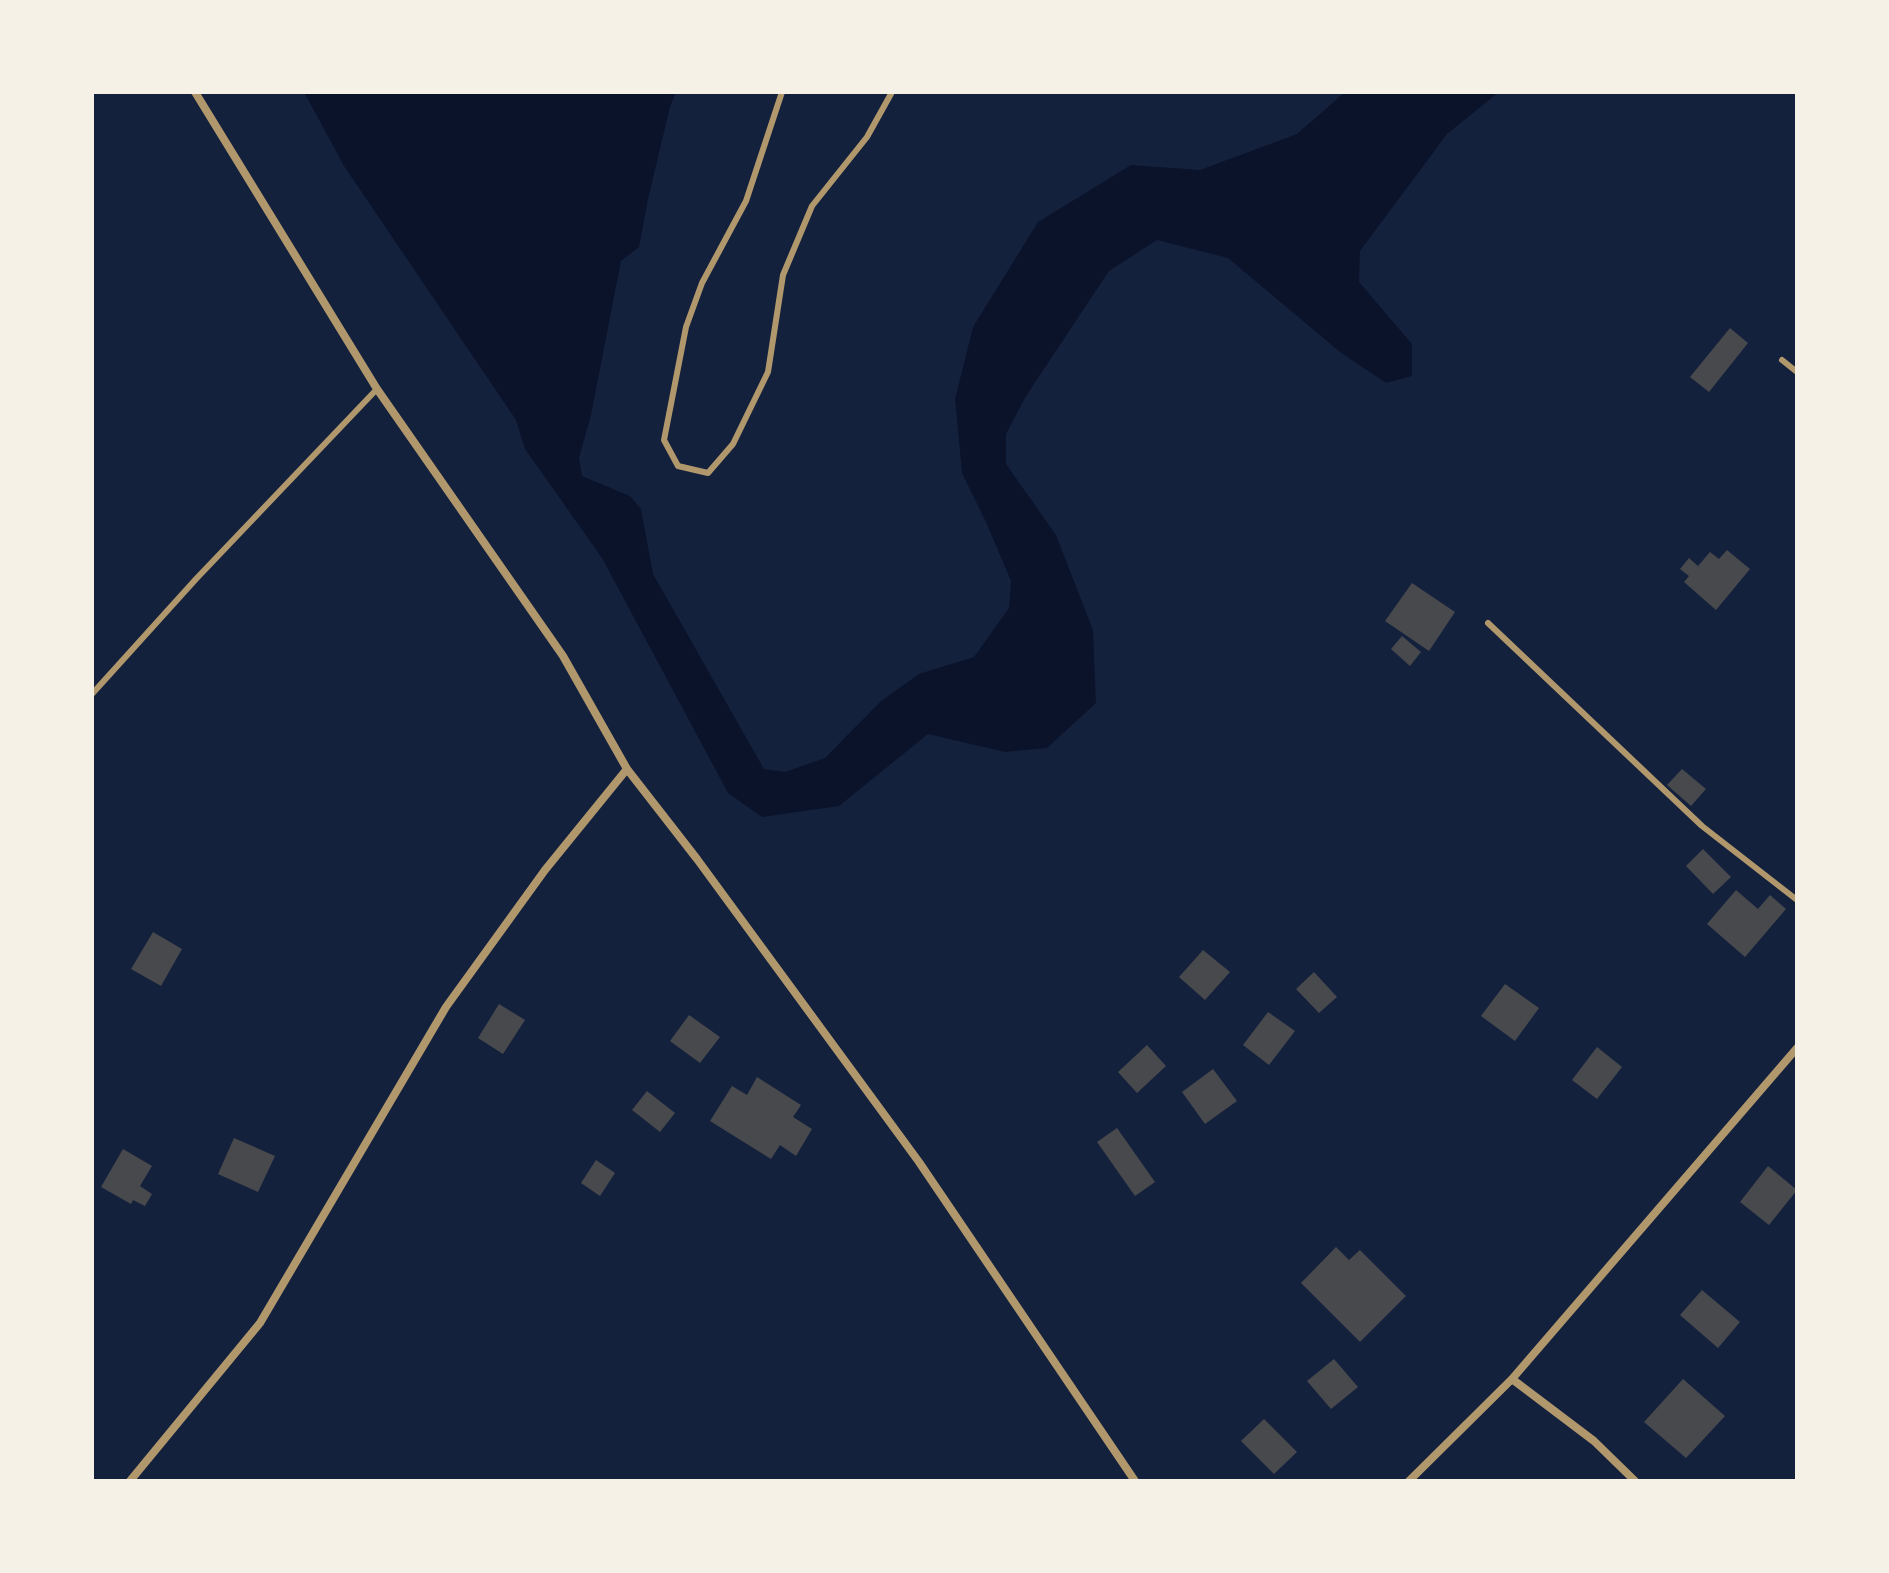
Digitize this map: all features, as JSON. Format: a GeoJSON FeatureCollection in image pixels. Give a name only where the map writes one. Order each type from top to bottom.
{"type":"FeatureCollection","features":[{"type":"Feature","properties":{"kind":"street"},"geometry":{"type":"LineString","coordinates":[[195,92],[377,389],[563,656],[627,769],[697,859],[919,1162],[1135,1481]]}},
{"type":"Feature","properties":{"kind":"street"},"geometry":{"type":"LineString","coordinates":[[130,1481],[260,1323],[446,1007],[545,870],[627,769]]}},
{"type":"Feature","properties":{"kind":"street"},"geometry":{"type":"LineString","coordinates":[[1409,1481],[1512,1379],[1797,1048]]}},
{"type":"Feature","properties":{"kind":"street"},"geometry":{"type":"LineString","coordinates":[[1512,1379],[1594,1441],[1635,1481]]}},
{"type":"Feature","properties":{"kind":"lane"},"geometry":{"type":"LineString","coordinates":[[782,92],[746,201],[702,283],[686,327],[664,440],[678,466],[708,473],[733,444],[768,372],[783,275],[812,206],[867,137],[892,92]]}},
{"type":"Feature","properties":{"kind":"lane"},"geometry":{"type":"LineString","coordinates":[[1782,360],[1797,372]]}},
{"type":"Feature","properties":{"kind":"lane"},"geometry":{"type":"LineString","coordinates":[[92,694],[196,579],[377,389]]}},
{"type":"Feature","properties":{"kind":"lane"},"geometry":{"type":"LineString","coordinates":[[1488,623],[1702,826],[1797,900]]}},
{"type":"Feature","properties":{"kind":"water"},"geometry":{"type":"Polygon","coordinates":[[[304,92],[676,92],[639,247],[621,261],[591,415],[579,458],[582,476],[630,496],[641,509],[653,574],[764,769],[785,772],[825,758],[881,701],[919,674],[974,657],[1009,608],[1011,581],[962,473],[955,399],[973,327],[1038,222],[1131,165],[1200,170],[1297,134],[1345,92],[1499,92],[1447,134],[1360,251],[1359,282],[1412,344],[1412,376],[1386,383],[1340,352],[1228,258],[1157,240],[1109,271],[1026,396],[1006,434],[1006,464],[1056,535],[1093,630],[1096,703],[1047,748],[1005,752],[928,734],[839,806],[762,817],[728,793],[602,558],[525,449],[516,420],[344,166],[304,92]]]}},
{"type":"Feature","properties":{"kind":"building"},"geometry":{"type":"Polygon","coordinates":[[[1730,328],[1748,343],[1709,392],[1690,377],[1730,328]]]}},
{"type":"Feature","properties":{"kind":"building"},"geometry":{"type":"Polygon","coordinates":[[[1727,550],[1750,569],[1716,610],[1684,582],[1689,576],[1680,569],[1689,558],[1698,566],[1710,552],[1719,559],[1727,550]]]}},
{"type":"Feature","properties":{"kind":"building"},"geometry":{"type":"Polygon","coordinates":[[[1412,583],[1455,612],[1429,651],[1385,621],[1412,583]]]}},
{"type":"Feature","properties":{"kind":"building"},"geometry":{"type":"Polygon","coordinates":[[[1402,636],[1421,652],[1410,666],[1391,649],[1402,636]]]}},
{"type":"Feature","properties":{"kind":"building"},"geometry":{"type":"Polygon","coordinates":[[[1682,769],[1706,789],[1691,806],[1667,785],[1682,769]]]}},
{"type":"Feature","properties":{"kind":"building"},"geometry":{"type":"Polygon","coordinates":[[[1703,849],[1731,877],[1713,894],[1686,866],[1703,849]]]}},
{"type":"Feature","properties":{"kind":"building"},"geometry":{"type":"Polygon","coordinates":[[[1736,890],[1758,909],[1770,895],[1786,909],[1745,957],[1707,924],[1736,890]]]}},
{"type":"Feature","properties":{"kind":"building"},"geometry":{"type":"Polygon","coordinates":[[[153,932],[182,949],[161,986],[131,969],[153,932]]]}},
{"type":"Feature","properties":{"kind":"building"},"geometry":{"type":"Polygon","coordinates":[[[1203,950],[1230,972],[1205,1000],[1179,977],[1203,950]]]}},
{"type":"Feature","properties":{"kind":"building"},"geometry":{"type":"Polygon","coordinates":[[[1314,972],[1337,997],[1319,1013],[1296,989],[1314,972]]]}},
{"type":"Feature","properties":{"kind":"building"},"geometry":{"type":"Polygon","coordinates":[[[1505,984],[1539,1008],[1515,1041],[1481,1016],[1505,984]]]}},
{"type":"Feature","properties":{"kind":"building"},"geometry":{"type":"Polygon","coordinates":[[[499,1004],[525,1020],[503,1054],[478,1038],[499,1004]]]}},
{"type":"Feature","properties":{"kind":"building"},"geometry":{"type":"Polygon","coordinates":[[[1268,1012],[1295,1031],[1269,1065],[1243,1045],[1268,1012]]]}},
{"type":"Feature","properties":{"kind":"building"},"geometry":{"type":"Polygon","coordinates":[[[689,1015],[720,1037],[700,1063],[670,1041],[689,1015]]]}},
{"type":"Feature","properties":{"kind":"building"},"geometry":{"type":"Polygon","coordinates":[[[1147,1045],[1166,1066],[1137,1093],[1118,1072],[1147,1045]]]}},
{"type":"Feature","properties":{"kind":"building"},"geometry":{"type":"Polygon","coordinates":[[[1597,1047],[1622,1067],[1597,1099],[1572,1080],[1597,1047]]]}},
{"type":"Feature","properties":{"kind":"building"},"geometry":{"type":"Polygon","coordinates":[[[1213,1069],[1237,1101],[1205,1124],[1182,1092],[1213,1069]]]}},
{"type":"Feature","properties":{"kind":"building"},"geometry":{"type":"Polygon","coordinates":[[[757,1077],[801,1105],[793,1117],[812,1129],[796,1156],[780,1145],[771,1159],[710,1121],[732,1086],[747,1095],[757,1077]]]}},
{"type":"Feature","properties":{"kind":"building"},"geometry":{"type":"Polygon","coordinates":[[[647,1091],[675,1113],[660,1132],[632,1110],[647,1091]]]}},
{"type":"Feature","properties":{"kind":"building"},"geometry":{"type":"Polygon","coordinates":[[[1117,1128],[1155,1182],[1135,1196],[1097,1142],[1117,1128]]]}},
{"type":"Feature","properties":{"kind":"building"},"geometry":{"type":"Polygon","coordinates":[[[234,1138],[275,1156],[258,1192],[218,1174],[234,1138]]]}},
{"type":"Feature","properties":{"kind":"building"},"geometry":{"type":"Polygon","coordinates":[[[123,1149],[152,1166],[140,1186],[152,1194],[145,1206],[133,1200],[131,1204],[101,1187],[123,1149]]]}},
{"type":"Feature","properties":{"kind":"building"},"geometry":{"type":"Polygon","coordinates":[[[596,1160],[615,1173],[600,1196],[581,1183],[596,1160]]]}},
{"type":"Feature","properties":{"kind":"building"},"geometry":{"type":"Polygon","coordinates":[[[1768,1166],[1797,1190],[1769,1225],[1740,1202],[1768,1166]]]}},
{"type":"Feature","properties":{"kind":"building"},"geometry":{"type":"Polygon","coordinates":[[[1336,1247],[1349,1260],[1360,1250],[1406,1296],[1360,1342],[1301,1283],[1336,1247]]]}},
{"type":"Feature","properties":{"kind":"building"},"geometry":{"type":"Polygon","coordinates":[[[1702,1290],[1740,1322],[1718,1348],[1680,1315],[1702,1290]]]}},
{"type":"Feature","properties":{"kind":"building"},"geometry":{"type":"Polygon","coordinates":[[[1334,1359],[1358,1387],[1331,1409],[1307,1381],[1334,1359]]]}},
{"type":"Feature","properties":{"kind":"building"},"geometry":{"type":"Polygon","coordinates":[[[1683,1379],[1725,1416],[1686,1458],[1644,1422],[1683,1379]]]}},
{"type":"Feature","properties":{"kind":"building"},"geometry":{"type":"Polygon","coordinates":[[[1264,1419],[1297,1452],[1274,1474],[1241,1441],[1264,1419]]]}}]}
